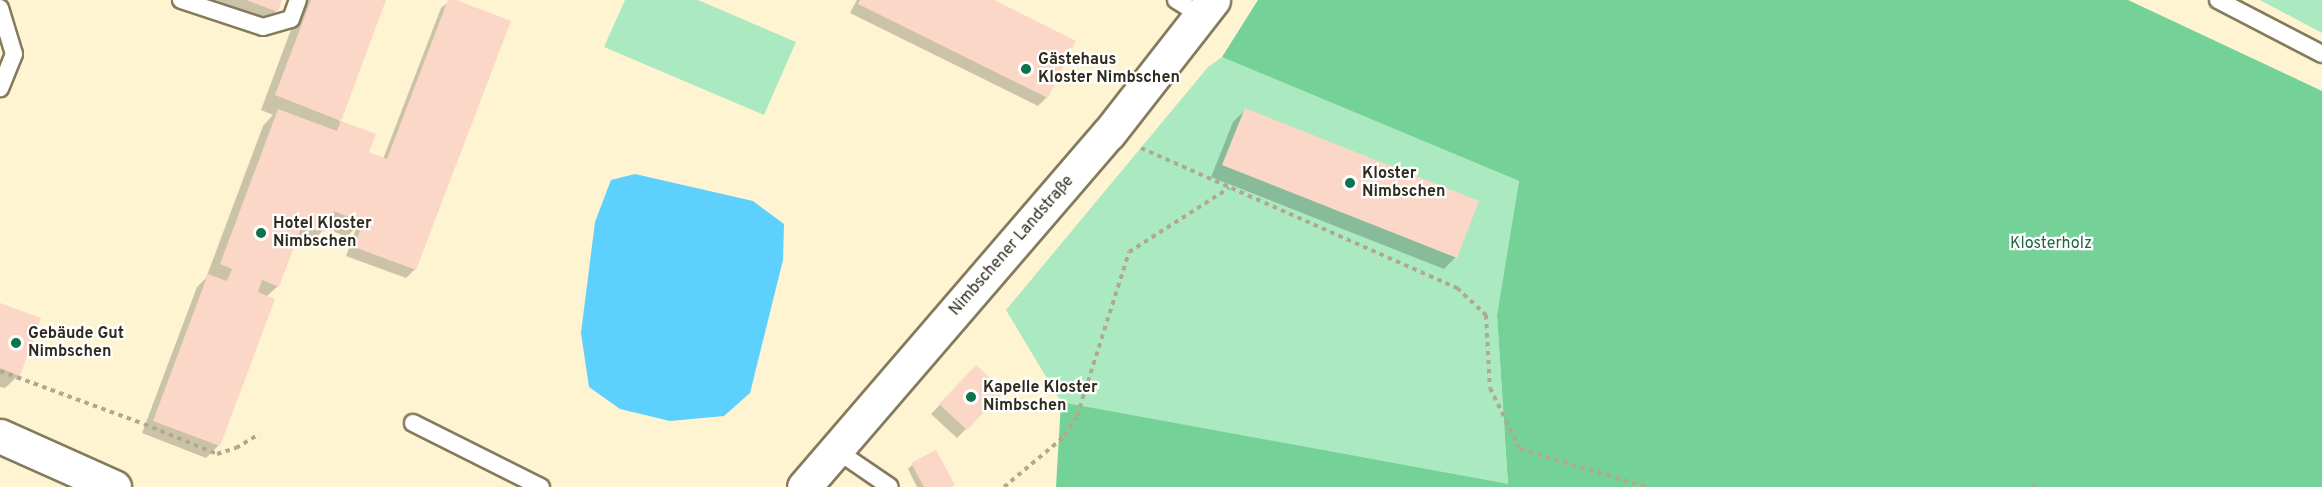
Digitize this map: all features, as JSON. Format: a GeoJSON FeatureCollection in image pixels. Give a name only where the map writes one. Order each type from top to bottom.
{"type":"FeatureCollection","features":[{"type":"Feature","properties":{"kind":"street","name":"Nimbschener Landstraße"},"geometry":{"type":"LineString","coordinates":[[804,487],[1109,133],[1197,5]]}},
{"type":"Feature","properties":{"kind":"street"},"geometry":{"type":"LineString","coordinates":[[0,436],[114,487]]}},
{"type":"Feature","properties":{"kind":"lane"},"geometry":{"type":"LineString","coordinates":[[181,0],[263,27],[291,19],[298,0]]}},
{"type":"Feature","properties":{"kind":"lane"},"geometry":{"type":"LineString","coordinates":[[2218,0],[2322,54]]}},
{"type":"Feature","properties":{"kind":"lane"},"geometry":{"type":"LineString","coordinates":[[0,8],[14,54],[0,88]]}},
{"type":"Feature","properties":{"kind":"lane"},"geometry":{"type":"LineString","coordinates":[[412,423],[541,487]]}},
{"type":"Feature","properties":{"kind":"lane"},"geometry":{"type":"LineString","coordinates":[[836,450],[890,487]]}},
{"type":"Feature","properties":{"kind":"path"},"geometry":{"type":"LineString","coordinates":[[1109,133],[1457,288],[1486,315],[1490,388],[1520,449],[1647,487]]}},
{"type":"Feature","properties":{"kind":"path"},"geometry":{"type":"LineString","coordinates":[[1004,487],[1065,436],[1077,416],[1129,252],[1230,188]]}},
{"type":"Feature","properties":{"kind":"path"},"geometry":{"type":"LineString","coordinates":[[0,371],[144,424],[217,454],[236,448],[259,435]]}},
{"type":"Feature","properties":{"kind":"green space"},"geometry":{"type":"Polygon","coordinates":[[[625,0],[698,0],[796,42],[764,115],[604,47],[625,0]]]}},
{"type":"Feature","properties":{"kind":"green space","name":"Klosterholz"},"geometry":{"type":"Polygon","coordinates":[[[1258,0],[2128,0],[2322,91],[2322,487],[1056,487],[1061,402],[1508,484],[1497,315],[1519,181],[1222,57],[1258,0]]]}},
{"type":"Feature","properties":{"kind":"green space"},"geometry":{"type":"Polygon","coordinates":[[[2260,0],[2322,0],[2322,33],[2260,0]]]}},
{"type":"Feature","properties":{"kind":"green space"},"geometry":{"type":"Polygon","coordinates":[[[1222,57],[1519,181],[1497,315],[1508,485],[1061,402],[1006,310],[1208,67],[1222,57]]]}},
{"type":"Feature","properties":{"kind":"water"},"geometry":{"type":"Polygon","coordinates":[[[635,174],[753,201],[784,224],[783,260],[750,393],[724,416],[670,421],[620,409],[589,387],[581,333],[595,222],[611,180],[635,174]]]}},
{"type":"Feature","properties":{"kind":"building"},"geometry":{"type":"Polygon","coordinates":[[[246,0],[282,0],[278,12],[246,0]]]}},
{"type":"Feature","properties":{"kind":"building"},"geometry":{"type":"Polygon","coordinates":[[[311,0],[386,0],[341,121],[275,95],[311,0]]]}},
{"type":"Feature","properties":{"kind":"building"},"geometry":{"type":"Polygon","coordinates":[[[448,0],[456,0],[511,21],[416,270],[354,247],[363,222],[333,211],[325,232],[303,223],[279,287],[262,280],[258,292],[275,299],[220,446],[153,421],[208,274],[227,281],[232,269],[220,264],[278,109],[337,131],[341,121],[376,134],[369,152],[387,159],[448,0]]]}},
{"type":"Feature","properties":{"kind":"building","name":"Gästehaus Kloster Nimbschen"},"geometry":{"type":"Polygon","coordinates":[[[860,0],[994,0],[1076,41],[1048,98],[858,4],[860,0]]]}},
{"type":"Feature","properties":{"kind":"building","name":"Kloster Nimbschen"},"geometry":{"type":"Polygon","coordinates":[[[1245,108],[1479,201],[1457,258],[1222,165],[1245,108]]]}},
{"type":"Feature","properties":{"kind":"building","name":"Gebäude Gut Nimbschen"},"geometry":{"type":"Polygon","coordinates":[[[0,303],[41,318],[20,376],[0,368],[0,303]]]}},
{"type":"Feature","properties":{"kind":"building","name":"Kapelle Kloster Nimbschen"},"geometry":{"type":"Polygon","coordinates":[[[976,365],[1004,391],[967,430],[939,404],[976,365]]]}},
{"type":"Feature","properties":{"kind":"building"},"geometry":{"type":"Polygon","coordinates":[[[936,450],[955,485],[951,487],[924,487],[911,463],[936,450]]]}},
{"type":"Feature","properties":{"kind":"place","name":"Gästehaus Kloster Nimbschen"},"geometry":{"type":"Point","coordinates":[1026,69]}},
{"type":"Feature","properties":{"kind":"place","name":"Kloster Nimbschen"},"geometry":{"type":"Point","coordinates":[1350,183]}},
{"type":"Feature","properties":{"kind":"place","name":"Hotel Kloster Nimbschen"},"geometry":{"type":"Point","coordinates":[261,233]}},
{"type":"Feature","properties":{"kind":"place","name":"Gebäude Gut Nimbschen"},"geometry":{"type":"Point","coordinates":[16,343]}},
{"type":"Feature","properties":{"kind":"place","name":"Kapelle Kloster Nimbschen"},"geometry":{"type":"Point","coordinates":[971,397]}}]}
